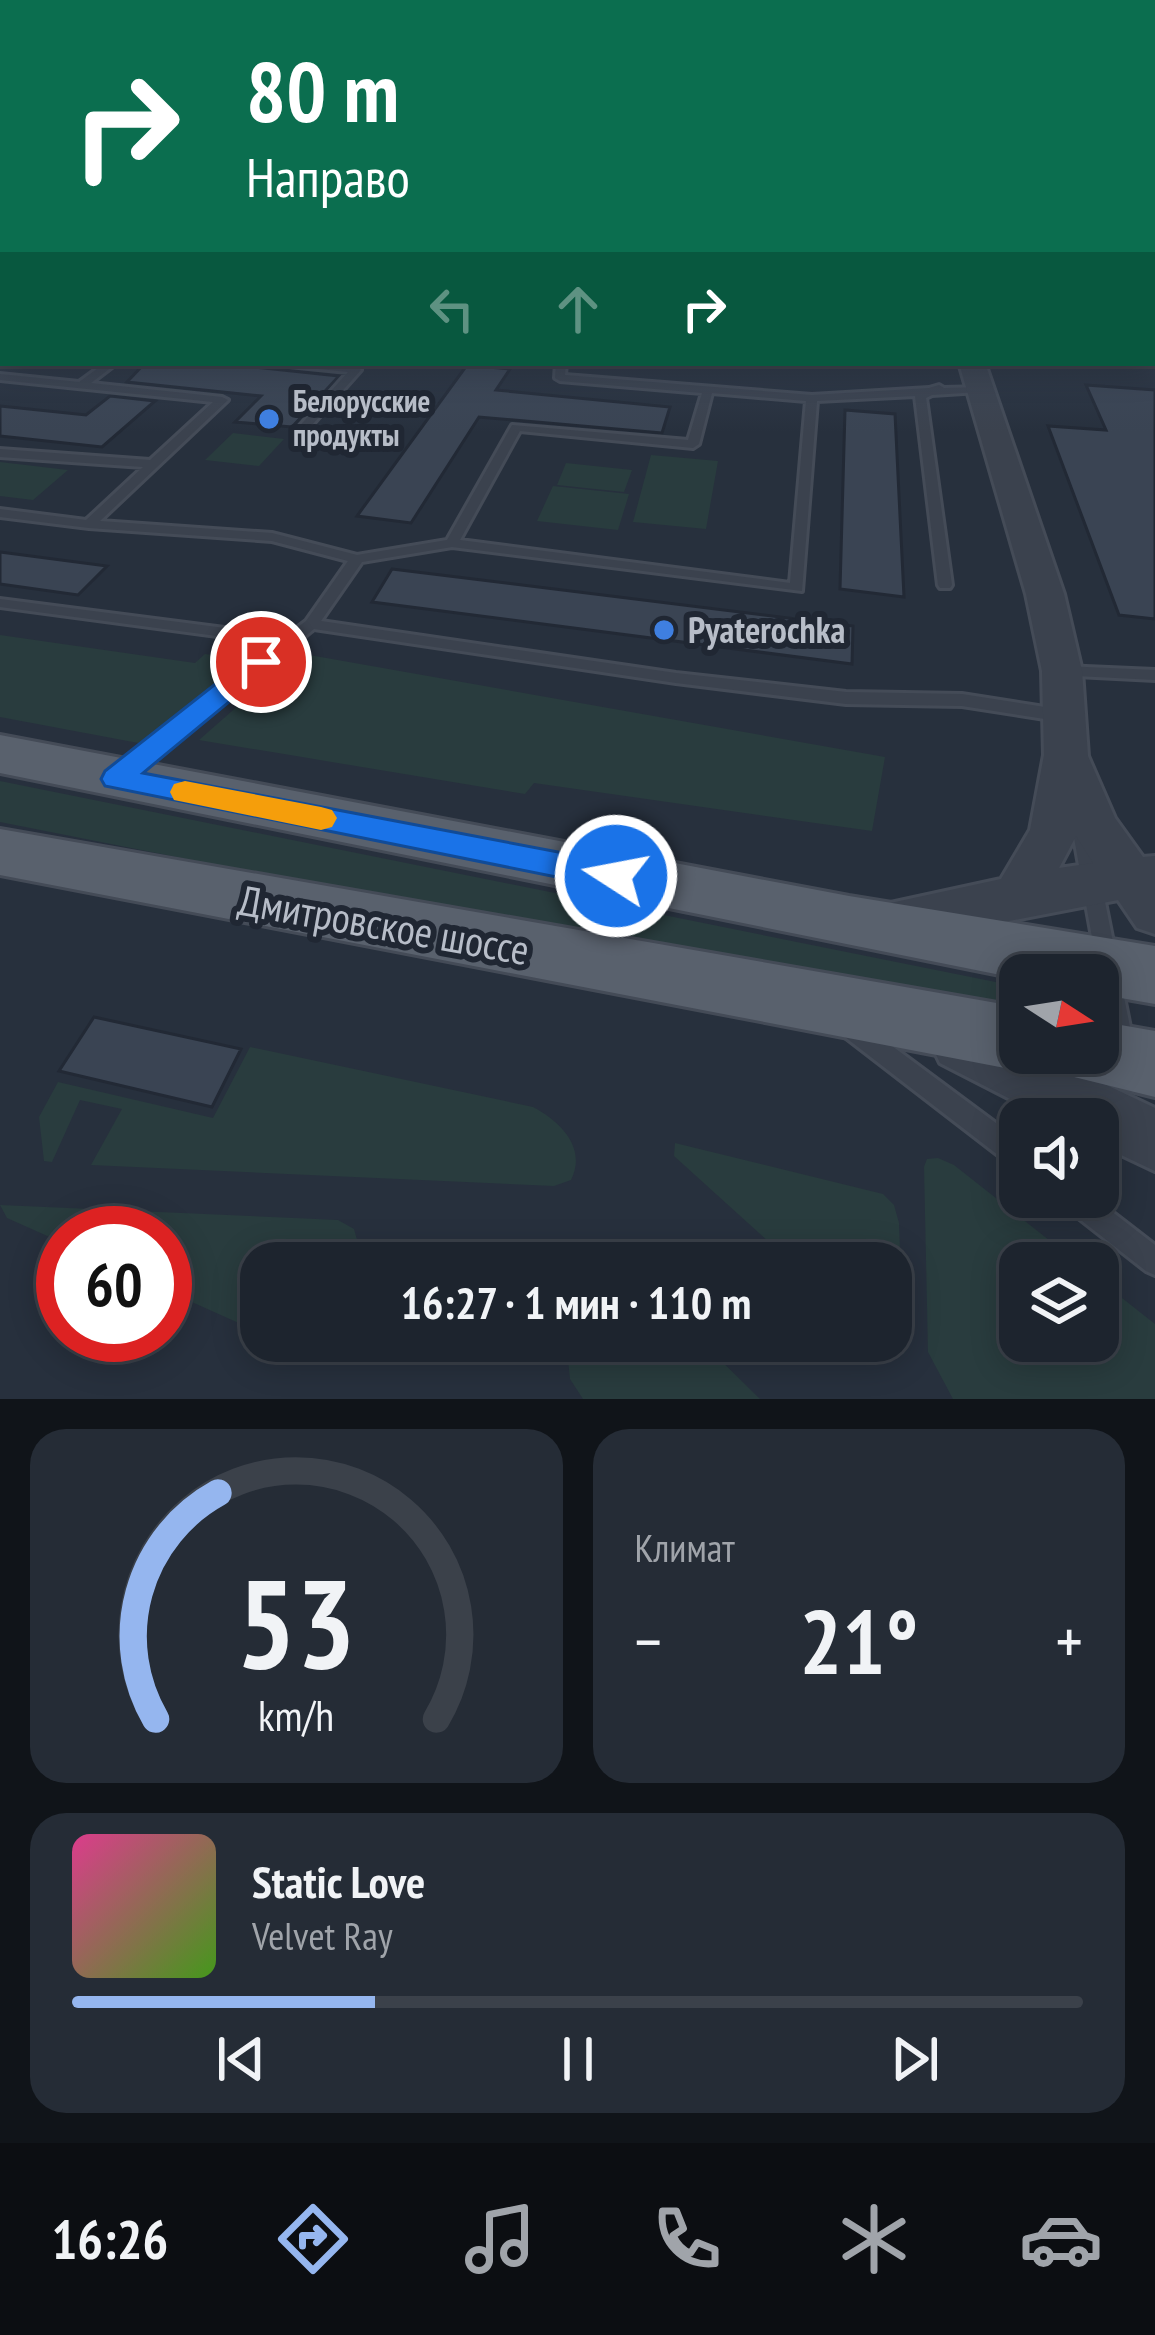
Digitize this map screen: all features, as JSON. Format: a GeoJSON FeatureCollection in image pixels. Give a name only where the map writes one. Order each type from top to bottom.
{"type":"FeatureCollection","features":[{"type":"Feature","properties":{"kind":"main road"},"geometry":{"type":"LineString","coordinates":[[0,754],[1132,971]]}},
{"type":"Feature","properties":{"kind":"main road","name":"Дмитровское шоссе"},"geometry":{"type":"LineString","coordinates":[[0,852],[999,1036]]}},
{"type":"Feature","properties":{"kind":"street"},"geometry":{"type":"LineString","coordinates":[[975,376],[1045,594],[1062,671],[1065,735],[1054,832],[1016,899]]}},
{"type":"Feature","properties":{"kind":"street"},"geometry":{"type":"LineString","coordinates":[[878,925],[1016,899],[1132,888],[1094,826],[1065,735]]}},
{"type":"Feature","properties":{"kind":"street","name":"Дмитровское шоссе"},"geometry":{"type":"LineString","coordinates":[[911,1019],[1155,1140]]}},
{"type":"Feature","properties":{"kind":"lane"},"geometry":{"type":"LineString","coordinates":[[82,386],[108,366]]}},
{"type":"Feature","properties":{"kind":"lane"},"geometry":{"type":"LineString","coordinates":[[300,432],[356,370],[318,366]]}},
{"type":"Feature","properties":{"kind":"lane"},"geometry":{"type":"LineString","coordinates":[[561,366],[560,378],[707,393],[812,398],[939,388]]}},
{"type":"Feature","properties":{"kind":"lane"},"geometry":{"type":"LineString","coordinates":[[945,585],[920,396],[975,376]]}},
{"type":"Feature","properties":{"kind":"lane"},"geometry":{"type":"LineString","coordinates":[[0,377],[222,400],[88,524]]}},
{"type":"Feature","properties":{"kind":"lane"},"geometry":{"type":"LineString","coordinates":[[452,543],[516,427],[693,444],[707,393]]}},
{"type":"Feature","properties":{"kind":"lane"},"geometry":{"type":"LineString","coordinates":[[0,513],[272,537],[356,559],[452,543],[797,588],[812,398]]}},
{"type":"Feature","properties":{"kind":"lane"},"geometry":{"type":"LineString","coordinates":[[0,453],[153,464]]}},
{"type":"Feature","properties":{"kind":"lane"},"geometry":{"type":"LineString","coordinates":[[116,779],[311,624],[356,559]]}},
{"type":"Feature","properties":{"kind":"lane"},"geometry":{"type":"LineString","coordinates":[[0,603],[287,641]]}},
{"type":"Feature","properties":{"kind":"lane"},"geometry":{"type":"LineString","coordinates":[[311,624],[846,698],[962,700],[1065,735]]}},
{"type":"Feature","properties":{"kind":"lane"},"geometry":{"type":"LineString","coordinates":[[1062,671],[1155,675]]}},
{"type":"Feature","properties":{"kind":"lane"},"geometry":{"type":"LineString","coordinates":[[1125,1059],[1132,888]]}},
{"type":"Feature","properties":{"kind":"lane"},"geometry":{"type":"LineString","coordinates":[[813,1001],[999,1140]]}},
{"type":"Feature","properties":{"kind":"lane"},"geometry":{"type":"LineString","coordinates":[[1099,1218],[1155,1262]]}},
{"type":"Feature","properties":{"kind":"shaded area"},"geometry":{"type":"Polygon","coordinates":[[[233,433],[284,439],[259,466],[205,460],[233,433]]]}},
{"type":"Feature","properties":{"kind":"shaded area"},"geometry":{"type":"Polygon","coordinates":[[[651,455],[718,461],[706,529],[633,522],[651,455]]]}},
{"type":"Feature","properties":{"kind":"shaded area"},"geometry":{"type":"Polygon","coordinates":[[[0,462],[68,470],[33,500],[0,496],[0,462]]]}},
{"type":"Feature","properties":{"kind":"shaded area"},"geometry":{"type":"Polygon","coordinates":[[[566,463],[632,470],[624,492],[557,485],[566,463]]]}},
{"type":"Feature","properties":{"kind":"shaded area"},"geometry":{"type":"Polygon","coordinates":[[[553,486],[629,494],[618,530],[537,521],[553,486]]]}},
{"type":"Feature","properties":{"kind":"shaded area"},"geometry":{"type":"Polygon","coordinates":[[[0,635],[195,663],[205,654],[255,661],[149,745],[0,717],[0,635]]]}},
{"type":"Feature","properties":{"kind":"shaded area"},"geometry":{"type":"Polygon","coordinates":[[[298,653],[885,757],[872,831],[534,783],[525,794],[199,740],[298,653]]]}},
{"type":"Feature","properties":{"kind":"shaded area"},"geometry":{"type":"Polygon","coordinates":[[[0,781],[999,983],[999,1004],[272,876],[0,822],[0,781]]]}},
{"type":"Feature","properties":{"kind":"shaded area"},"geometry":{"type":"Polygon","coordinates":[[[250,1047],[533,1107],[568,1137],[576,1157],[571,1180],[554,1186],[91,1165],[122,1109],[80,1100],[52,1162],[44,1161],[39,1117],[58,1082],[213,1118],[250,1047]]]}},
{"type":"Feature","properties":{"kind":"shaded area"},"geometry":{"type":"Polygon","coordinates":[[[675,1143],[883,1194],[894,1205],[900,1242],[769,1242],[674,1156],[675,1143]]]}},
{"type":"Feature","properties":{"kind":"shaded area"},"geometry":{"type":"Polygon","coordinates":[[[927,1159],[954,1165],[999,1201],[999,1218],[1021,1218],[1051,1242],[999,1242],[999,1362],[1119,1362],[1119,1296],[1155,1324],[1155,1399],[953,1399],[928,1352],[927,1159]]]}},
{"type":"Feature","properties":{"kind":"shaded area"},"geometry":{"type":"Polygon","coordinates":[[[0,1205],[36,1207],[36,1231],[7,1218],[0,1205]]]}},
{"type":"Feature","properties":{"kind":"shaded area"},"geometry":{"type":"Polygon","coordinates":[[[192,1214],[338,1220],[354,1229],[358,1242],[240,1242],[240,1324],[192,1302],[192,1214]]]}},
{"type":"Feature","properties":{"kind":"shaded area"},"geometry":{"type":"Polygon","coordinates":[[[568,1362],[722,1362],[760,1399],[583,1399],[570,1379],[568,1362]]]}},
{"type":"Feature","properties":{"kind":"building"},"geometry":{"type":"Polygon","coordinates":[[[142,366],[244,366],[339,376],[292,427],[235,422],[261,396],[127,382],[142,366]]]}},
{"type":"Feature","properties":{"kind":"building"},"geometry":{"type":"Polygon","coordinates":[[[466,366],[510,369],[496,390],[670,407],[662,433],[479,417],[411,523],[357,516],[466,366]]]}},
{"type":"Feature","properties":{"kind":"building"},"geometry":{"type":"Polygon","coordinates":[[[1086,385],[1155,390],[1155,619],[1119,615],[1048,426],[1106,430],[1086,385]]]}},
{"type":"Feature","properties":{"kind":"building"},"geometry":{"type":"Polygon","coordinates":[[[110,396],[155,401],[102,447],[0,436],[0,406],[86,415],[110,396]]]}},
{"type":"Feature","properties":{"kind":"building"},"geometry":{"type":"Polygon","coordinates":[[[845,410],[895,414],[904,597],[840,589],[845,410]]]}},
{"type":"Feature","properties":{"kind":"building"},"geometry":{"type":"Polygon","coordinates":[[[0,552],[107,566],[78,595],[0,584],[0,552]]]}},
{"type":"Feature","properties":{"kind":"building"},"geometry":{"type":"Polygon","coordinates":[[[392,569],[853,626],[852,664],[372,602],[392,569]]]}},
{"type":"Feature","properties":{"kind":"building"},"geometry":{"type":"Polygon","coordinates":[[[94,1017],[241,1049],[212,1107],[59,1071],[94,1017]]]}},
{"type":"Feature","properties":{"kind":"slow traffic"},"geometry":{"type":"LineString","coordinates":[[185,792],[321,818]]}},
{"type":"Feature","properties":{"kind":"place","name":"Белорусские продукты"},"geometry":{"type":"Point","coordinates":[269,419]}},
{"type":"Feature","properties":{"kind":"place","name":"Pyaterochka"},"geometry":{"type":"Point","coordinates":[664,630]}},
{"type":"Feature","properties":{"kind":"route"},"geometry":{"type":"LineString","coordinates":[[261,662],[116,779],[616,876]]}}]}
